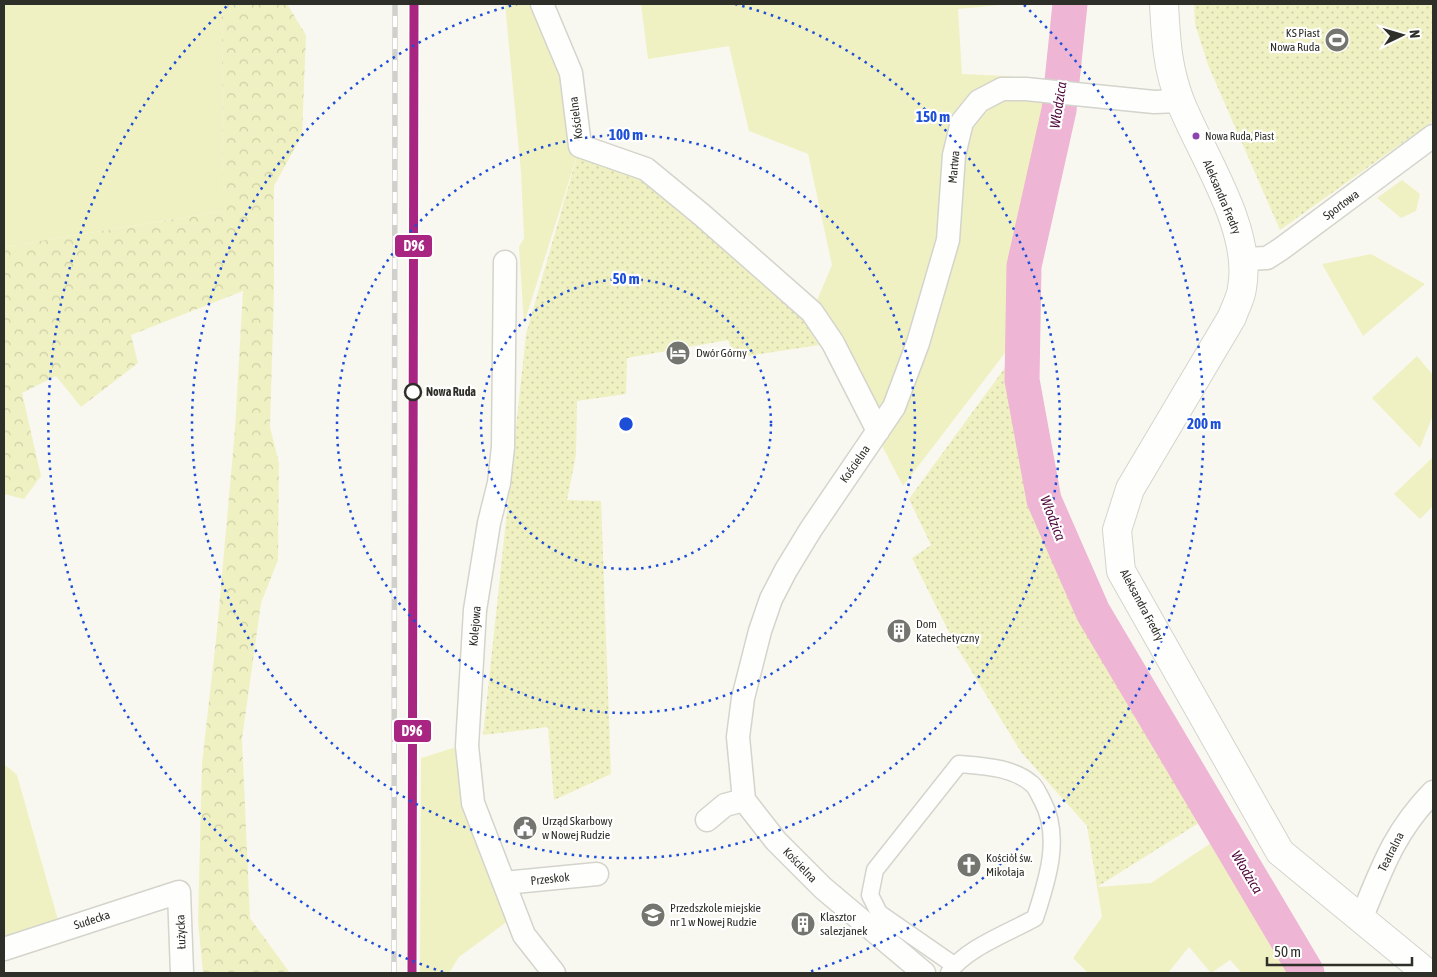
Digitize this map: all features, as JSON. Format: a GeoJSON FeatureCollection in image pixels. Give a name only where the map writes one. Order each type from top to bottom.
{"type":"FeatureCollection","features":[{"type":"Feature","properties":{"kind":"street","name":"Kościelna"},"geometry":{"type":"LineString","coordinates":[[542,4],[571,73],[580,146],[646,169],[702,215],[812,312],[833,343],[878,431],[810,529],[772,599],[743,698],[738,737],[744,800],[776,841],[823,888],[924,973]]}},
{"type":"Feature","properties":{"kind":"street","name":"Aleksandra Fredry"},"geometry":{"type":"LineString","coordinates":[[1164,4],[1167,61],[1180,101],[1238,231],[1244,259],[1242,288],[1232,317],[1130,489],[1117,530],[1121,571],[1280,852],[1427,973]]}},
{"type":"Feature","properties":{"kind":"street","name":"Martwa"},"geometry":{"type":"LineString","coordinates":[[878,431],[894,406],[918,343],[938,280],[948,240],[954,155],[962,122],[979,101],[1002,89],[1026,89],[1154,102],[1180,101]]}},
{"type":"Feature","properties":{"kind":"street","name":"Sportowa"},"geometry":{"type":"LineString","coordinates":[[1244,259],[1267,258],[1274,254],[1433,136]]}},
{"type":"Feature","properties":{"kind":"street","name":"Kolejowa"},"geometry":{"type":"LineString","coordinates":[[505,262],[503,447],[499,483],[489,523],[475,610],[467,746],[473,803],[524,935],[554,973]]}},
{"type":"Feature","properties":{"kind":"street"},"geometry":{"type":"LineString","coordinates":[[959,764],[991,766],[1021,778],[1032,784],[1035,788],[1049,813],[1051,864],[1035,918],[997,937],[952,969],[879,914],[870,895],[875,870],[959,764]]}},
{"type":"Feature","properties":{"kind":"street","name":"Teatralna"},"geometry":{"type":"LineString","coordinates":[[1361,919],[1392,845],[1414,811],[1433,792]]}},
{"type":"Feature","properties":{"kind":"street"},"geometry":{"type":"LineString","coordinates":[[706,820],[725,806],[744,800]]}},
{"type":"Feature","properties":{"kind":"street","name":"Przeskok"},"geometry":{"type":"LineString","coordinates":[[504,883],[596,874]]}},
{"type":"Feature","properties":{"kind":"street","name":"Sudecka"},"geometry":{"type":"LineString","coordinates":[[4,949],[179,892]]}},
{"type":"Feature","properties":{"kind":"street","name":"Łużycka"},"geometry":{"type":"LineString","coordinates":[[179,892],[182,973]]}},
{"type":"Feature","properties":{"kind":"green space"},"geometry":{"type":"Polygon","coordinates":[[[4,4],[222,4],[223,211],[4,247],[4,4]]]}},
{"type":"Feature","properties":{"kind":"green space"},"geometry":{"type":"Polygon","coordinates":[[[222,4],[287,4],[306,35],[302,135],[274,186],[274,292],[270,427],[279,463],[278,560],[261,603],[242,739],[250,918],[290,973],[203,973],[198,921],[202,763],[217,631],[235,429],[243,291],[131,335],[138,363],[81,407],[56,376],[22,393],[41,476],[24,499],[4,494],[4,247],[223,211],[222,4]]]}},
{"type":"Feature","properties":{"kind":"green space"},"geometry":{"type":"Polygon","coordinates":[[[505,4],[545,4],[580,146],[524,324],[519,247],[524,238],[521,172],[505,4]]]}},
{"type":"Feature","properties":{"kind":"green space"},"geometry":{"type":"Polygon","coordinates":[[[641,4],[1010,4],[958,9],[962,74],[1007,76],[1058,83],[1059,110],[1024,266],[1022,380],[1044,500],[1093,612],[1307,973],[1242,973],[1230,960],[1211,973],[1189,947],[1168,973],[1088,973],[1073,958],[1102,917],[1097,887],[1151,883],[1211,843],[1150,752],[1027,495],[1008,349],[903,486],[812,312],[832,265],[808,154],[749,131],[729,46],[648,59],[641,4]]]}},
{"type":"Feature","properties":{"kind":"green space"},"geometry":{"type":"Polygon","coordinates":[[[1194,4],[1433,4],[1433,121],[1280,230],[1208,65],[1195,24],[1194,4]]]}},
{"type":"Feature","properties":{"kind":"green space"},"geometry":{"type":"Polygon","coordinates":[[[580,146],[646,169],[833,343],[735,358],[728,340],[627,358],[626,394],[577,401],[576,455],[567,500],[601,501],[611,774],[554,800],[548,727],[483,735],[526,334],[580,146]]]}},
{"type":"Feature","properties":{"kind":"green space"},"geometry":{"type":"Polygon","coordinates":[[[1402,180],[1420,194],[1416,211],[1401,218],[1377,198],[1402,180]]]}},
{"type":"Feature","properties":{"kind":"green space"},"geometry":{"type":"Polygon","coordinates":[[[1371,254],[1425,284],[1363,336],[1322,264],[1371,254]]]}},
{"type":"Feature","properties":{"kind":"green space"},"geometry":{"type":"Polygon","coordinates":[[[1417,356],[1433,375],[1433,415],[1420,448],[1372,398],[1417,356]]]}},
{"type":"Feature","properties":{"kind":"green space"},"geometry":{"type":"Polygon","coordinates":[[[1012,358],[1044,500],[1093,612],[1213,814],[1097,887],[1087,826],[1021,752],[955,644],[912,558],[931,545],[909,499],[1012,358]]]}},
{"type":"Feature","properties":{"kind":"green space"},"geometry":{"type":"Polygon","coordinates":[[[1433,457],[1433,506],[1420,519],[1394,494],[1433,457]]]}},
{"type":"Feature","properties":{"kind":"green space"},"geometry":{"type":"Polygon","coordinates":[[[479,740],[489,845],[516,915],[459,957],[449,973],[420,973],[421,758],[479,740]]]}},
{"type":"Feature","properties":{"kind":"green space"},"geometry":{"type":"Polygon","coordinates":[[[4,764],[17,775],[58,920],[4,937],[4,764]]]}},
{"type":"Feature","properties":{"kind":"waterway","name":"Włodzica"},"geometry":{"type":"LineString","coordinates":[[1070,4],[1059,110],[1024,266],[1022,380],[1044,500],[1093,612],[1307,973]]}},
{"type":"Feature","properties":{"kind":"railway"},"geometry":{"type":"LineString","coordinates":[[394,973],[395,4]]}},
{"type":"Feature","properties":{"kind":"transit line","name":"D96"},"geometry":{"type":"LineString","coordinates":[[412,973],[414,4]]}},
{"type":"Feature","properties":{"kind":"place","name":"KS Piast Nowa Ruda"},"geometry":{"type":"Point","coordinates":[1337,40]}},
{"type":"Feature","properties":{"kind":"place","name":"Nowa Ruda, Piast"},"geometry":{"type":"Point","coordinates":[1196,136]}},
{"type":"Feature","properties":{"kind":"place","name":"Dwór Górny"},"geometry":{"type":"Point","coordinates":[678,353]}},
{"type":"Feature","properties":{"kind":"place","name":"Nowa Ruda"},"geometry":{"type":"Point","coordinates":[413,392]}},
{"type":"Feature","properties":{"kind":"place","name":"Dom Katechetyczny"},"geometry":{"type":"Point","coordinates":[899,631]}},
{"type":"Feature","properties":{"kind":"place","name":"Urząd Skarbowy w Nowej Rudzie"},"geometry":{"type":"Point","coordinates":[525,828]}},
{"type":"Feature","properties":{"kind":"place","name":"Kościół św. Mikołaja"},"geometry":{"type":"Point","coordinates":[969,865]}},
{"type":"Feature","properties":{"kind":"place","name":"Przedszkole miejskie nr 1 w Nowej Rudzie"},"geometry":{"type":"Point","coordinates":[653,915]}},
{"type":"Feature","properties":{"kind":"place","name":"Klasztor salezjanek"},"geometry":{"type":"Point","coordinates":[803,924]}}]}
